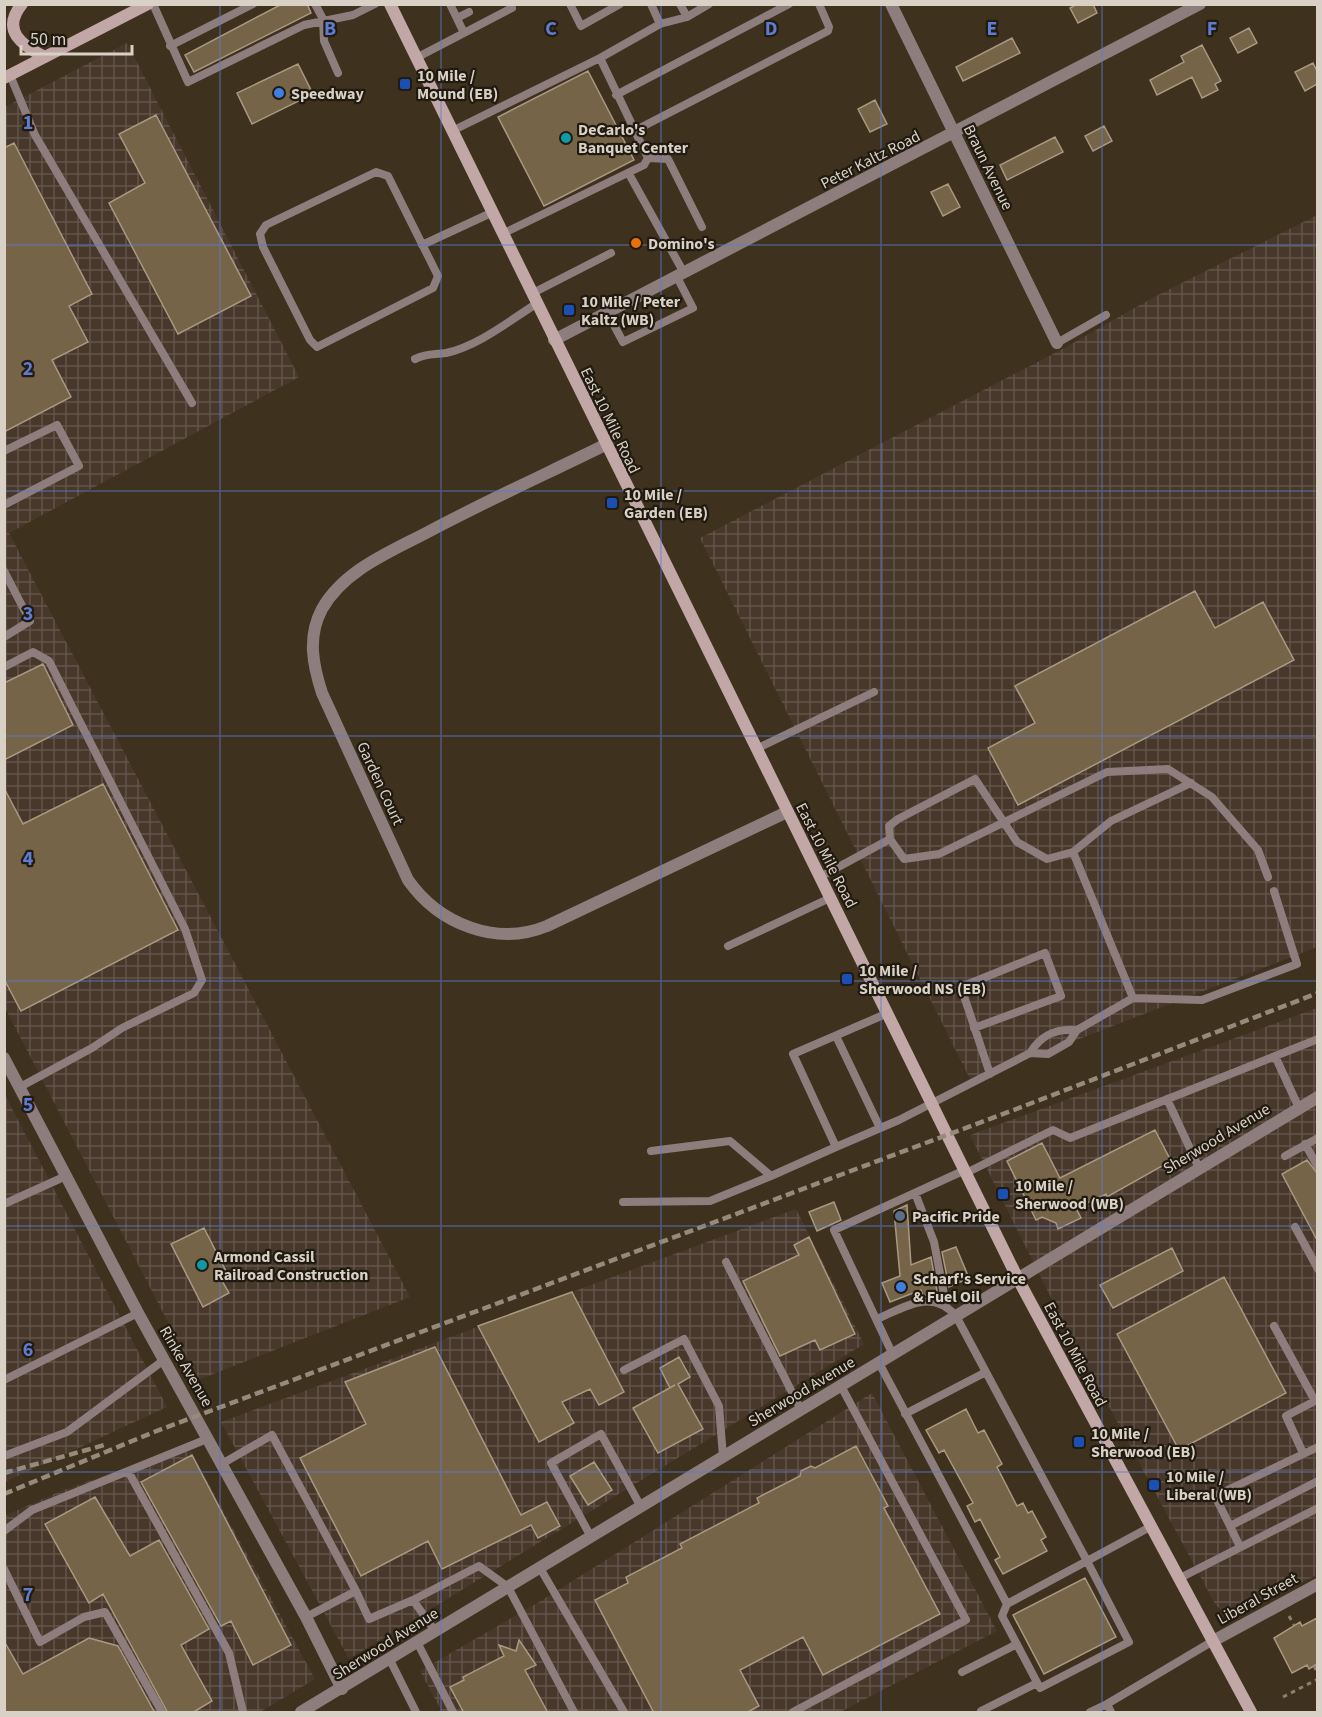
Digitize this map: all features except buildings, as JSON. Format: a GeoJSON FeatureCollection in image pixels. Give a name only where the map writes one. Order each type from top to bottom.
{"type":"FeatureCollection","features":[{"type":"Feature","properties":{"kind":"main road"},"geometry":{"type":"LineString","coordinates":[[22,4],[13,22],[14,33],[20,44],[45,57]]}},
{"type":"Feature","properties":{"kind":"main road"},"geometry":{"type":"LineString","coordinates":[[7,76],[148,4]]}},
{"type":"Feature","properties":{"kind":"main road","name":"East 10 Mile Road"},"geometry":{"type":"LineString","coordinates":[[390,4],[533,299],[1018,1279],[1251,1713]]}},
{"type":"Feature","properties":{"kind":"street","name":"Braun Avenue"},"geometry":{"type":"LineString","coordinates":[[891,4],[1057,343]]}},
{"type":"Feature","properties":{"kind":"street","name":"Peter Kaltz Road"},"geometry":{"type":"LineString","coordinates":[[554,340],[955,134],[1200,4]]}},
{"type":"Feature","properties":{"kind":"street","name":"Garden Court"},"geometry":{"type":"LineString","coordinates":[[605,445],[473,508],[364,566],[338,588],[322,610],[313,632],[313,663],[322,693],[408,880],[430,906],[464,926],[496,934],[525,933],[547,926],[788,812]]}},
{"type":"Feature","properties":{"kind":"street","name":"Rinke Avenue"},"geometry":{"type":"LineString","coordinates":[[4,1058],[138,1313],[306,1617],[342,1689]]}},
{"type":"Feature","properties":{"kind":"street","name":"Sherwood Avenue"},"geometry":{"type":"LineString","coordinates":[[301,1713],[1317,1097]]}},
{"type":"Feature","properties":{"kind":"street","name":"Liberal Street"},"geometry":{"type":"LineString","coordinates":[[1213,1641],[1317,1584]]}},
{"type":"Feature","properties":{"kind":"lane"},"geometry":{"type":"LineString","coordinates":[[153,4],[188,82],[304,25],[323,19],[353,15],[375,4]]}},
{"type":"Feature","properties":{"kind":"lane"},"geometry":{"type":"LineString","coordinates":[[170,46],[253,4]]}},
{"type":"Feature","properties":{"kind":"lane"},"geometry":{"type":"LineString","coordinates":[[315,4],[323,19],[324,41],[338,73]]}},
{"type":"Feature","properties":{"kind":"lane"},"geometry":{"type":"LineString","coordinates":[[460,4],[451,7],[464,33]]}},
{"type":"Feature","properties":{"kind":"lane"},"geometry":{"type":"LineString","coordinates":[[416,58],[512,8],[510,4]]}},
{"type":"Feature","properties":{"kind":"lane"},"geometry":{"type":"LineString","coordinates":[[570,4],[581,26],[620,4]]}},
{"type":"Feature","properties":{"kind":"lane"},"geometry":{"type":"LineString","coordinates":[[651,4],[660,24]]}},
{"type":"Feature","properties":{"kind":"lane"},"geometry":{"type":"LineString","coordinates":[[680,4],[687,17]]}},
{"type":"Feature","properties":{"kind":"lane"},"geometry":{"type":"LineString","coordinates":[[452,131],[600,58],[660,24],[687,17],[709,4]]}},
{"type":"Feature","properties":{"kind":"lane"},"geometry":{"type":"LineString","coordinates":[[616,95],[789,4]]}},
{"type":"Feature","properties":{"kind":"lane"},"geometry":{"type":"LineString","coordinates":[[634,131],[828,31],[830,27],[819,4]]}},
{"type":"Feature","properties":{"kind":"lane"},"geometry":{"type":"LineString","coordinates":[[457,18],[469,12]]}},
{"type":"Feature","properties":{"kind":"lane"},"geometry":{"type":"LineString","coordinates":[[600,58],[646,162]]}},
{"type":"Feature","properties":{"kind":"lane"},"geometry":{"type":"LineString","coordinates":[[7,76],[35,135],[192,403]]}},
{"type":"Feature","properties":{"kind":"lane"},"geometry":{"type":"LineString","coordinates":[[502,234],[629,174],[646,162],[668,159],[702,227]]}},
{"type":"Feature","properties":{"kind":"lane"},"geometry":{"type":"LineString","coordinates":[[376,172],[382,172],[388,176],[423,245],[438,276],[433,288],[316,346],[263,247],[260,234],[266,225],[376,172]]}},
{"type":"Feature","properties":{"kind":"lane"},"geometry":{"type":"LineString","coordinates":[[607,312],[623,342],[693,308],[680,275],[629,174]]}},
{"type":"Feature","properties":{"kind":"lane"},"geometry":{"type":"LineString","coordinates":[[423,245],[491,213]]}},
{"type":"Feature","properties":{"kind":"lane"},"geometry":{"type":"LineString","coordinates":[[415,359],[431,352],[445,353],[470,344],[533,299],[611,253]]}},
{"type":"Feature","properties":{"kind":"lane"},"geometry":{"type":"LineString","coordinates":[[1057,343],[1106,315]]}},
{"type":"Feature","properties":{"kind":"lane"},"geometry":{"type":"LineString","coordinates":[[4,451],[57,425],[80,466],[4,505]]}},
{"type":"Feature","properties":{"kind":"lane"},"geometry":{"type":"LineString","coordinates":[[4,571],[30,621],[4,637]]}},
{"type":"Feature","properties":{"kind":"lane"},"geometry":{"type":"LineString","coordinates":[[4,667],[33,652],[49,661],[185,929],[202,980],[194,993],[122,1028],[92,1048],[20,1087]]}},
{"type":"Feature","properties":{"kind":"lane"},"geometry":{"type":"LineString","coordinates":[[756,749],[874,692]]}},
{"type":"Feature","properties":{"kind":"lane"},"geometry":{"type":"LineString","coordinates":[[1191,783],[1111,821],[1073,852],[1047,859],[1017,842],[1003,821],[975,779],[898,819],[889,826],[890,839],[904,859],[939,854],[1003,821],[1107,771],[1168,769],[1191,783],[1212,797],[1257,850],[1268,877]]}},
{"type":"Feature","properties":{"kind":"lane"},"geometry":{"type":"LineString","coordinates":[[820,877],[890,839]]}},
{"type":"Feature","properties":{"kind":"lane"},"geometry":{"type":"LineString","coordinates":[[1073,852],[1133,998]]}},
{"type":"Feature","properties":{"kind":"lane"},"geometry":{"type":"LineString","coordinates":[[623,1202],[710,1201],[880,1128],[1030,1053],[1048,1053],[1070,1042],[1077,1030],[1133,998],[1202,1000],[1297,963],[1274,891]]}},
{"type":"Feature","properties":{"kind":"lane"},"geometry":{"type":"LineString","coordinates":[[728,946],[830,898]]}},
{"type":"Feature","properties":{"kind":"lane"},"geometry":{"type":"LineString","coordinates":[[974,1028],[1061,996],[1045,953],[961,987],[974,1028],[990,1074]]}},
{"type":"Feature","properties":{"kind":"lane"},"geometry":{"type":"LineString","coordinates":[[836,1147],[793,1054],[888,1013]]}},
{"type":"Feature","properties":{"kind":"lane"},"geometry":{"type":"LineString","coordinates":[[1030,1053],[1038,1040],[1062,1028],[1077,1030]]}},
{"type":"Feature","properties":{"kind":"lane"},"geometry":{"type":"LineString","coordinates":[[836,1036],[880,1128]]}},
{"type":"Feature","properties":{"kind":"lane"},"geometry":{"type":"LineString","coordinates":[[893,1354],[834,1230],[1053,1130],[1070,1138],[1317,1039]]}},
{"type":"Feature","properties":{"kind":"lane"},"geometry":{"type":"LineString","coordinates":[[1275,1056],[1299,1108]]}},
{"type":"Feature","properties":{"kind":"lane"},"geometry":{"type":"LineString","coordinates":[[1167,1099],[1199,1168]]}},
{"type":"Feature","properties":{"kind":"lane"},"geometry":{"type":"LineString","coordinates":[[1285,1156],[1317,1138]]}},
{"type":"Feature","properties":{"kind":"lane"},"geometry":{"type":"LineString","coordinates":[[651,1151],[730,1141],[771,1176]]}},
{"type":"Feature","properties":{"kind":"lane"},"geometry":{"type":"LineString","coordinates":[[1305,1144],[1317,1167]]}},
{"type":"Feature","properties":{"kind":"lane"},"geometry":{"type":"LineString","coordinates":[[4,1204],[66,1176]]}},
{"type":"Feature","properties":{"kind":"lane"},"geometry":{"type":"LineString","coordinates":[[915,1193],[934,1242],[946,1305],[956,1316],[1087,1561],[1129,1642],[1040,1688],[1002,1616],[1007,1604],[1087,1561],[1150,1527]]}},
{"type":"Feature","properties":{"kind":"lane"},"geometry":{"type":"LineString","coordinates":[[1295,1227],[1317,1269]]}},
{"type":"Feature","properties":{"kind":"lane"},"geometry":{"type":"LineString","coordinates":[[726,1262],[801,1410]]}},
{"type":"Feature","properties":{"kind":"lane"},"geometry":{"type":"LineString","coordinates":[[877,1319],[909,1305],[931,1301],[946,1305]]}},
{"type":"Feature","properties":{"kind":"lane"},"geometry":{"type":"LineString","coordinates":[[4,1380],[138,1313]]}},
{"type":"Feature","properties":{"kind":"lane"},"geometry":{"type":"LineString","coordinates":[[1274,1326],[1315,1401],[1286,1416],[1303,1454]]}},
{"type":"Feature","properties":{"kind":"lane"},"geometry":{"type":"LineString","coordinates":[[624,1370],[684,1339],[718,1406],[723,1457]]}},
{"type":"Feature","properties":{"kind":"lane"},"geometry":{"type":"LineString","coordinates":[[4,1456],[67,1432],[164,1360]]}},
{"type":"Feature","properties":{"kind":"lane"},"geometry":{"type":"LineString","coordinates":[[879,1363],[1007,1604]]}},
{"type":"Feature","properties":{"kind":"lane"},"geometry":{"type":"LineString","coordinates":[[905,1414],[986,1372]]}},
{"type":"Feature","properties":{"kind":"lane"},"geometry":{"type":"LineString","coordinates":[[793,1713],[966,1620],[841,1386]]}},
{"type":"Feature","properties":{"kind":"lane"},"geometry":{"type":"LineString","coordinates":[[591,1537],[551,1462],[601,1434],[641,1507]]}},
{"type":"Feature","properties":{"kind":"lane"},"geometry":{"type":"LineString","coordinates":[[220,1465],[272,1436],[369,1619],[413,1600],[479,1566],[508,1587],[574,1713]]}},
{"type":"Feature","properties":{"kind":"lane"},"geometry":{"type":"LineString","coordinates":[[4,1531],[32,1510],[207,1438]]}},
{"type":"Feature","properties":{"kind":"lane"},"geometry":{"type":"LineString","coordinates":[[1240,1547],[1215,1496],[1317,1447]]}},
{"type":"Feature","properties":{"kind":"lane"},"geometry":{"type":"LineString","coordinates":[[128,1471],[229,1653],[243,1713]]}},
{"type":"Feature","properties":{"kind":"lane"},"geometry":{"type":"LineString","coordinates":[[1230,1526],[1317,1481]]}},
{"type":"Feature","properties":{"kind":"lane"},"geometry":{"type":"LineString","coordinates":[[1178,1579],[1317,1508]]}},
{"type":"Feature","properties":{"kind":"lane"},"geometry":{"type":"LineString","coordinates":[[540,1568],[624,1713]]}},
{"type":"Feature","properties":{"kind":"lane"},"geometry":{"type":"LineString","coordinates":[[4,1569],[40,1642],[84,1617],[105,1612],[162,1713]]}},
{"type":"Feature","properties":{"kind":"lane"},"geometry":{"type":"LineString","coordinates":[[306,1617],[356,1591]]}},
{"type":"Feature","properties":{"kind":"lane"},"geometry":{"type":"LineString","coordinates":[[413,1600],[435,1631]]}},
{"type":"Feature","properties":{"kind":"lane"},"geometry":{"type":"LineString","coordinates":[[1090,1713],[1213,1641]]}},
{"type":"Feature","properties":{"kind":"lane"},"geometry":{"type":"LineString","coordinates":[[417,1642],[453,1713]]}},
{"type":"Feature","properties":{"kind":"lane"},"geometry":{"type":"LineString","coordinates":[[962,1672],[1017,1644]]}},
{"type":"Feature","properties":{"kind":"lane"},"geometry":{"type":"LineString","coordinates":[[389,1658],[416,1713]]}},
{"type":"Feature","properties":{"kind":"lane"},"geometry":{"type":"LineString","coordinates":[[981,1712],[1037,1683]]}},
{"type":"Feature","properties":{"kind":"lane"},"geometry":{"type":"LineString","coordinates":[[1107,1704],[1111,1713]]}},
{"type":"Feature","properties":{"kind":"path"},"geometry":{"type":"LineString","coordinates":[[1289,1616],[1294,1625]]}},
{"type":"Feature","properties":{"kind":"path"},"geometry":{"type":"LineString","coordinates":[[1314,1666],[1317,1673]]}},
{"type":"Feature","properties":{"kind":"path"},"geometry":{"type":"LineString","coordinates":[[1283,1697],[1317,1679]]}},
{"type":"Feature","properties":{"kind":"shaded area"},"geometry":{"type":"Polygon","coordinates":[[[127,43],[299,377],[9,533],[410,1297],[198,1380],[5,1008],[5,107],[127,43]]]}},
{"type":"Feature","properties":{"kind":"shaded area"},"geometry":{"type":"Polygon","coordinates":[[[1317,215],[1317,947],[971,1081],[700,538],[1068,346],[1154,297],[1317,215]]]}},
{"type":"Feature","properties":{"kind":"shaded area"},"geometry":{"type":"Polygon","coordinates":[[[1317,1008],[1317,1575],[1232,1616],[1224,1614],[1215,1604],[1057,1310],[970,1135],[1317,1008]]]}},
{"type":"Feature","properties":{"kind":"shaded area"},"geometry":{"type":"Polygon","coordinates":[[[4,1093],[167,1407],[5,1482],[4,1482],[4,1093]]]}},
{"type":"Feature","properties":{"kind":"shaded area"},"geometry":{"type":"Polygon","coordinates":[[[796,1209],[864,1344],[349,1659],[221,1422],[796,1209]]]}},
{"type":"Feature","properties":{"kind":"shaded area"},"geometry":{"type":"Polygon","coordinates":[[[872,1393],[997,1631],[840,1712],[442,1712],[420,1671],[539,1602],[872,1393]]]}},
{"type":"Feature","properties":{"kind":"shaded area"},"geometry":{"type":"Polygon","coordinates":[[[188,1446],[315,1679],[260,1712],[5,1712],[4,1516],[61,1491],[188,1446]]]}},
{"type":"Feature","properties":{"kind":"railway"},"geometry":{"type":"LineString","coordinates":[[4,1494],[154,1432],[1011,1111],[1318,993]]}},
{"type":"Feature","properties":{"kind":"railway"},"geometry":{"type":"LineString","coordinates":[[4,1473],[108,1444]]}},
{"type":"Feature","properties":{"kind":"place","name":"10 Mile / Mound (EB)"},"geometry":{"type":"Point","coordinates":[405,84]}},
{"type":"Feature","properties":{"kind":"place","name":"Speedway"},"geometry":{"type":"Point","coordinates":[279,93]}},
{"type":"Feature","properties":{"kind":"place","name":"DeCarlo's Banquet Center"},"geometry":{"type":"Point","coordinates":[566,138]}},
{"type":"Feature","properties":{"kind":"place","name":"Domino's"},"geometry":{"type":"Point","coordinates":[636,243]}},
{"type":"Feature","properties":{"kind":"place","name":"10 Mile / Peter Kaltz (WB)"},"geometry":{"type":"Point","coordinates":[569,310]}},
{"type":"Feature","properties":{"kind":"place","name":"10 Mile / Garden (EB)"},"geometry":{"type":"Point","coordinates":[612,503]}},
{"type":"Feature","properties":{"kind":"place","name":"10 Mile / Sherwood NS (EB)"},"geometry":{"type":"Point","coordinates":[847,979]}},
{"type":"Feature","properties":{"kind":"place","name":"10 Mile / Sherwood (WB)"},"geometry":{"type":"Point","coordinates":[1003,1194]}},
{"type":"Feature","properties":{"kind":"place","name":"Pacific Pride"},"geometry":{"type":"Point","coordinates":[900,1216]}},
{"type":"Feature","properties":{"kind":"place","name":"Armond Cassil Railroad Construction"},"geometry":{"type":"Point","coordinates":[202,1265]}},
{"type":"Feature","properties":{"kind":"place","name":"Scharf's Service & Fuel Oil"},"geometry":{"type":"Point","coordinates":[901,1287]}},
{"type":"Feature","properties":{"kind":"place","name":"10 Mile / Sherwood (EB)"},"geometry":{"type":"Point","coordinates":[1079,1442]}},
{"type":"Feature","properties":{"kind":"place","name":"10 Mile / Liberal (WB)"},"geometry":{"type":"Point","coordinates":[1154,1485]}}]}
